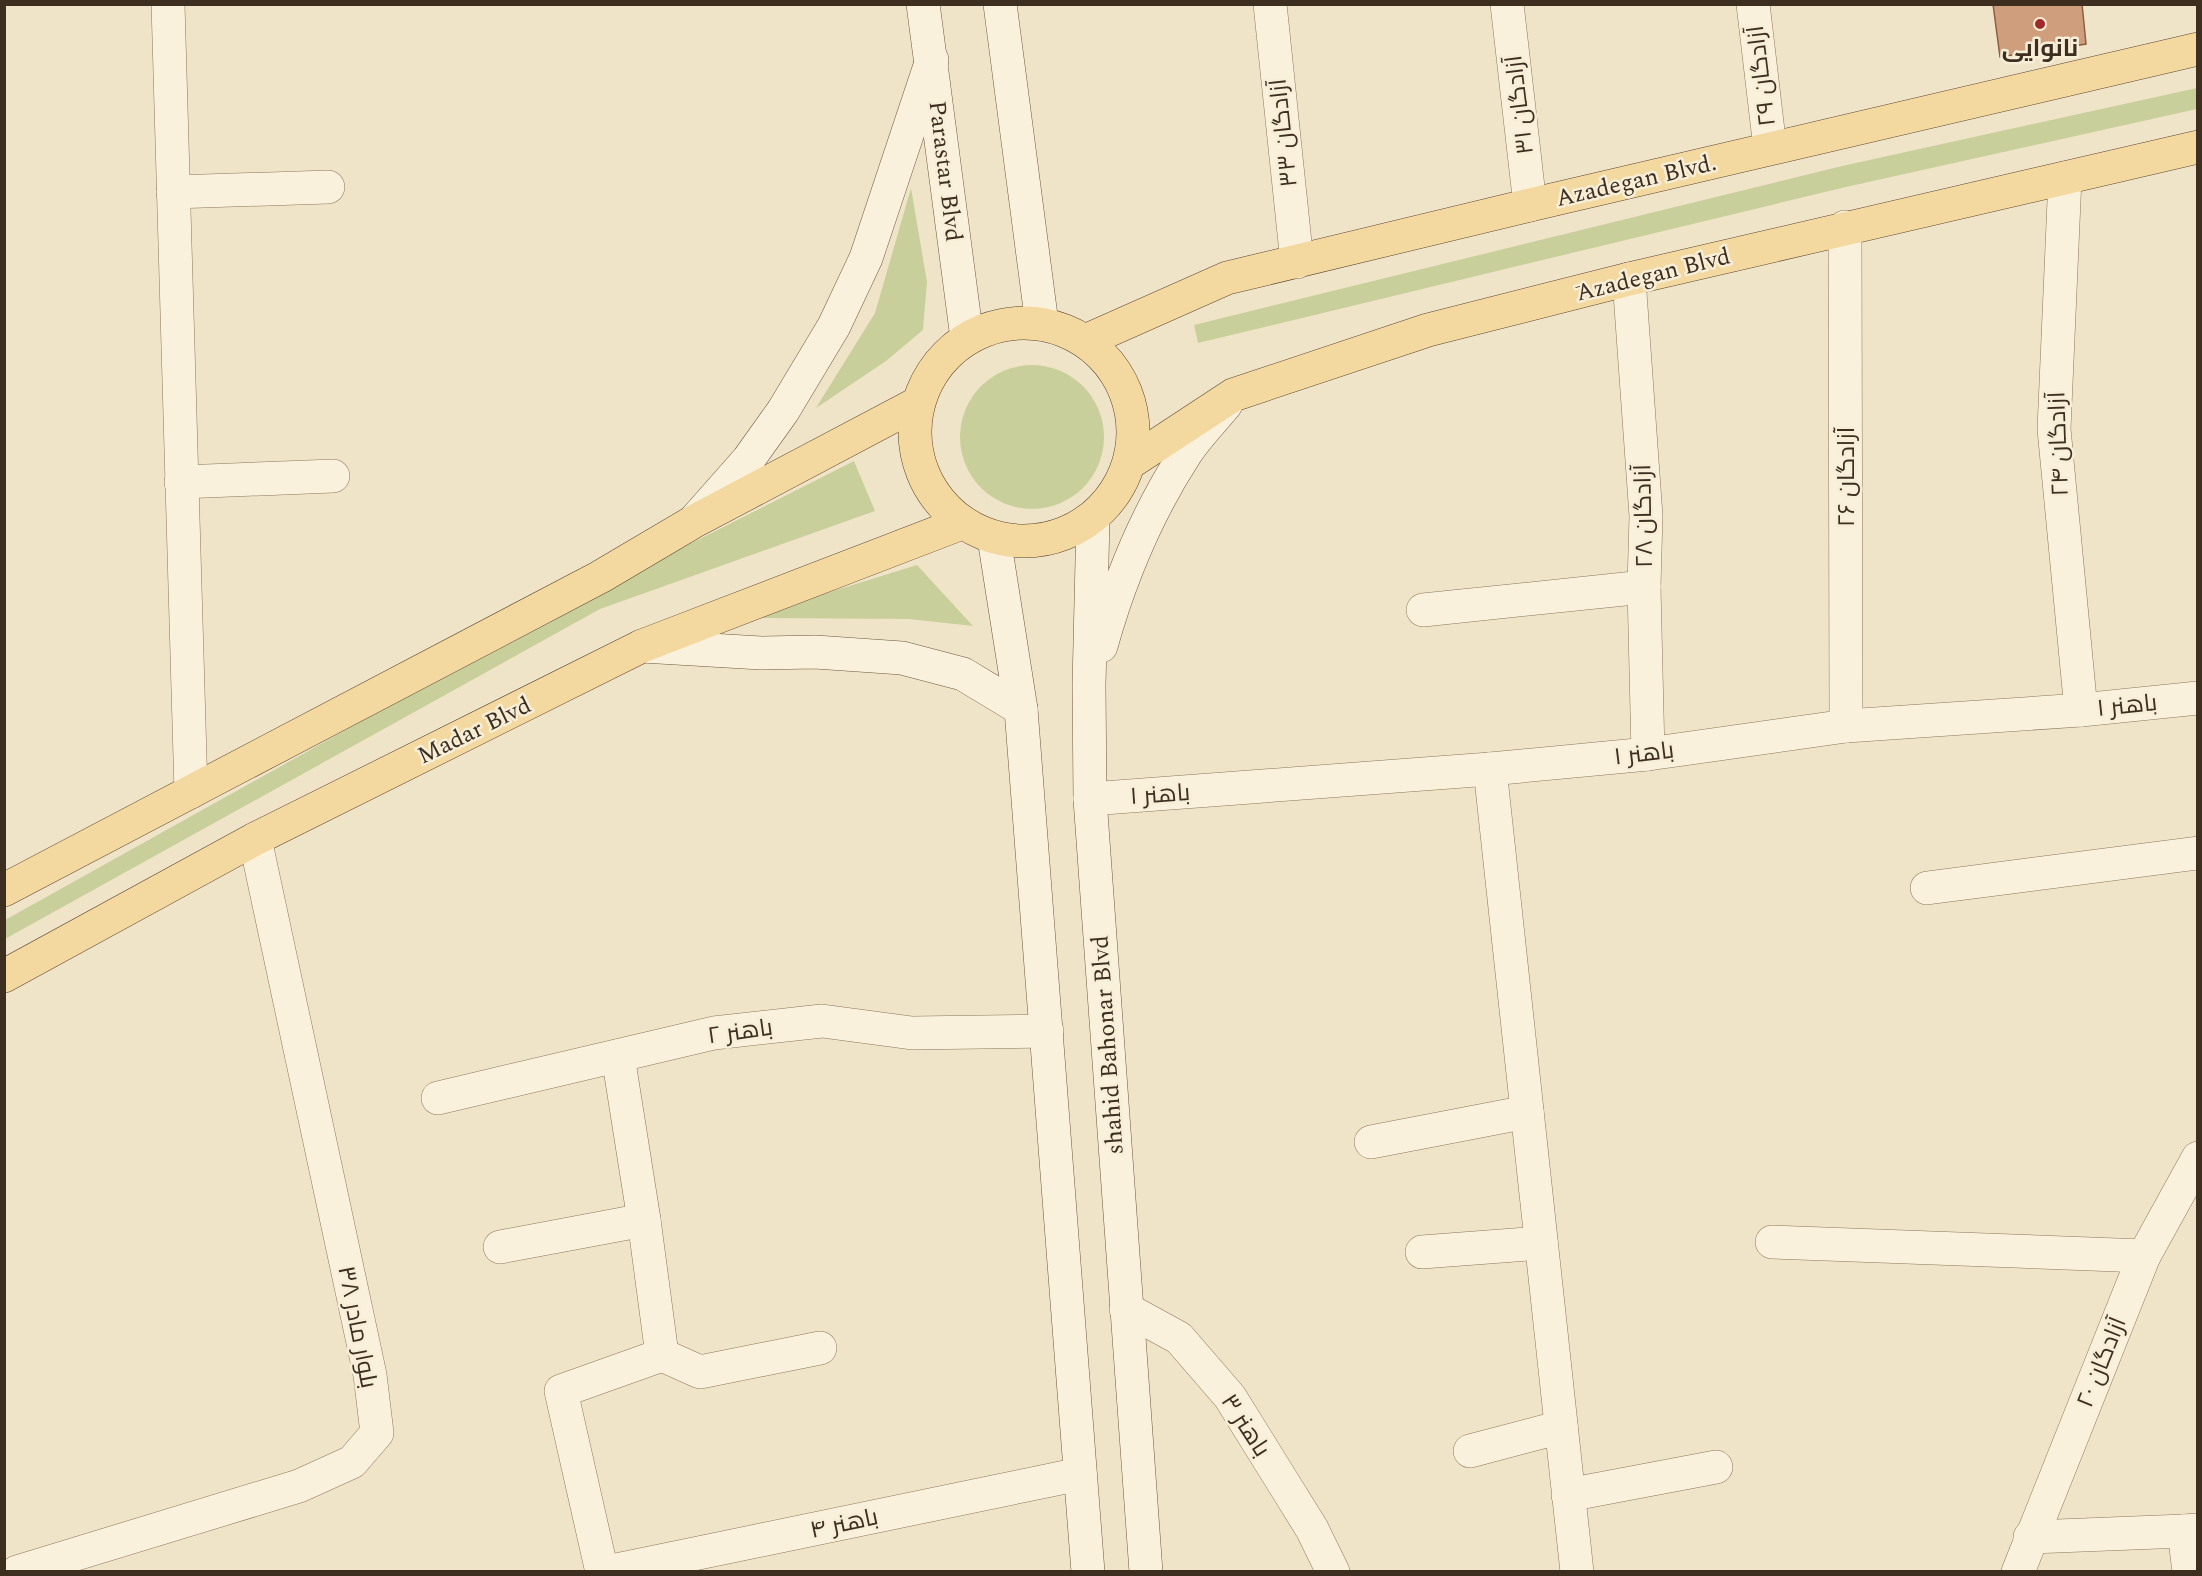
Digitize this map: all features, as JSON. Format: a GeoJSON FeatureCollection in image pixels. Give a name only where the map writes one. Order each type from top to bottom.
{"type":"FeatureCollection","features":[{"type":"Feature","properties":{"kind":"main road","name":"Azadegan Blvd."},"geometry":{"type":"LineString","coordinates":[[1085,341],[1227,278],[1530,204],[2198,49]]}},
{"type":"Feature","properties":{"kind":"main road","name":"َAzadegan Blvd"},"geometry":{"type":"LineString","coordinates":[[1131,462],[1233,395],[1428,330],[1845,227],[2198,147]]}},
{"type":"Feature","properties":{"kind":"main road"},"geometry":{"type":"LineString","coordinates":[[1042,324],[1065,330],[1085,341],[1111,364],[1128,394],[1135,428],[1131,462],[1116,494],[1093,519],[1063,536],[1029,543],[994,538],[963,523],[937,500],[921,470],[914,436],[918,403],[929,377],[945,356],[967,339],[991,328],[1042,324]]}},
{"type":"Feature","properties":{"kind":"main road"},"geometry":{"type":"LineString","coordinates":[[4,890],[600,577],[693,522],[918,403]]}},
{"type":"Feature","properties":{"kind":"main road","name":"Madar Blvd"},"geometry":{"type":"LineString","coordinates":[[4,976],[255,838],[642,646],[963,523]]}},
{"type":"Feature","properties":{"kind":"street"},"geometry":{"type":"LineString","coordinates":[[168,4],[191,792]]}},
{"type":"Feature","properties":{"kind":"street"},"geometry":{"type":"LineString","coordinates":[[1000,4],[1042,324]]}},
{"type":"Feature","properties":{"kind":"street","name":"آزادگان ۳۳"},"geometry":{"type":"LineString","coordinates":[[1270,4],[1297,262]]}},
{"type":"Feature","properties":{"kind":"street","name":"آزادگان ۳۱"},"geometry":{"type":"LineString","coordinates":[[1507,4],[1530,204]]}},
{"type":"Feature","properties":{"kind":"street","name":"آزادگان ۲۹"},"geometry":{"type":"LineString","coordinates":[[1753,4],[1770,148]]}},
{"type":"Feature","properties":{"kind":"street","name":"Parastar Blvd"},"geometry":{"type":"LineString","coordinates":[[930,6],[932,60],[967,339]]}},
{"type":"Feature","properties":{"kind":"street"},"geometry":{"type":"LineString","coordinates":[[693,522],[748,460],[783,411],[834,326],[866,258],[932,60]]}},
{"type":"Feature","properties":{"kind":"street","name":"آزادگان ۲۴"},"geometry":{"type":"LineString","coordinates":[[2065,178],[2054,429],[2081,710]]}},
{"type":"Feature","properties":{"kind":"street"},"geometry":{"type":"LineString","coordinates":[[173,192],[328,187]]}},
{"type":"Feature","properties":{"kind":"street","name":"آزادگان ۲۶"},"geometry":{"type":"LineString","coordinates":[[1845,227],[1846,726]]}},
{"type":"Feature","properties":{"kind":"street","name":"آزادگان ۲۸"},"geometry":{"type":"LineString","coordinates":[[1629,279],[1646,516],[1644,587],[1648,754]]}},
{"type":"Feature","properties":{"kind":"street"},"geometry":{"type":"LineString","coordinates":[[1089,685],[1113,604],[1132,552],[1186,452],[1233,395]]}},
{"type":"Feature","properties":{"kind":"street"},"geometry":{"type":"LineString","coordinates":[[181,482],[333,476]]}},
{"type":"Feature","properties":{"kind":"street","name":"shahid Bahonar Blvd"},"geometry":{"type":"LineString","coordinates":[[1093,519],[1089,685],[1090,799],[1146,1572]]}},
{"type":"Feature","properties":{"kind":"street"},"geometry":{"type":"LineString","coordinates":[[994,538],[1021,709],[1088,1572]]}},
{"type":"Feature","properties":{"kind":"street"},"geometry":{"type":"LineString","coordinates":[[1423,610],[1644,587]]}},
{"type":"Feature","properties":{"kind":"street"},"geometry":{"type":"LineString","coordinates":[[642,646],[761,653],[815,652],[902,658],[963,674],[1021,709]]}},
{"type":"Feature","properties":{"kind":"street","name":"باهنر ۱"},"geometry":{"type":"LineString","coordinates":[[1090,799],[1490,769],[1648,754],[1846,726],[2081,710],[2198,698]]}},
{"type":"Feature","properties":{"kind":"street"},"geometry":{"type":"LineString","coordinates":[[1490,769],[1577,1572]]}},
{"type":"Feature","properties":{"kind":"street","name":"بلوار مادر ۳۸"},"geometry":{"type":"LineString","coordinates":[[17,1572],[299,1486],[351,1462],[377,1433],[370,1376],[255,838]]}},
{"type":"Feature","properties":{"kind":"street"},"geometry":{"type":"LineString","coordinates":[[1927,888],[2198,853]]}},
{"type":"Feature","properties":{"kind":"street","name":"باهنر ۲"},"geometry":{"type":"LineString","coordinates":[[438,1098],[714,1033],[822,1021],[912,1033],[1047,1031]]}},
{"type":"Feature","properties":{"kind":"street"},"geometry":{"type":"LineString","coordinates":[[618,1056],[644,1220],[662,1355]]}},
{"type":"Feature","properties":{"kind":"street"},"geometry":{"type":"LineString","coordinates":[[1371,1142],[1527,1113]]}},
{"type":"Feature","properties":{"kind":"street","name":"آزادگان ۲۰"},"geometry":{"type":"LineString","coordinates":[[2018,1572],[2030,1537],[2144,1256],[2198,1158]]}},
{"type":"Feature","properties":{"kind":"street"},"geometry":{"type":"LineString","coordinates":[[500,1246],[644,1220]]}},
{"type":"Feature","properties":{"kind":"street"},"geometry":{"type":"LineString","coordinates":[[1772,1242],[2144,1256]]}},
{"type":"Feature","properties":{"kind":"street"},"geometry":{"type":"LineString","coordinates":[[1422,1252],[1541,1243]]}},
{"type":"Feature","properties":{"kind":"street","name":"باهنر ۳"},"geometry":{"type":"LineString","coordinates":[[1126,1309],[1179,1338],[1230,1397],[1312,1529],[1333,1572]]}},
{"type":"Feature","properties":{"kind":"street"},"geometry":{"type":"LineString","coordinates":[[602,1572],[561,1391],[662,1355],[700,1372],[819,1348]]}},
{"type":"Feature","properties":{"kind":"street"},"geometry":{"type":"LineString","coordinates":[[1470,1451],[1561,1427]]}},
{"type":"Feature","properties":{"kind":"street"},"geometry":{"type":"LineString","coordinates":[[1569,1495],[1716,1467]]}},
{"type":"Feature","properties":{"kind":"street","name":"باهنر ۴"},"geometry":{"type":"LineString","coordinates":[[608,1572],[1080,1474]]}},
{"type":"Feature","properties":{"kind":"street"},"geometry":{"type":"LineString","coordinates":[[2030,1537],[2191,1531],[2189,1572]]}},
{"type":"Feature","properties":{"kind":"green space"},"geometry":{"type":"Polygon","coordinates":[[[2197,88],[2197,109],[1846,187],[1198,343],[1194,325],[1842,166],[2197,88]]]}},
{"type":"Feature","properties":{"kind":"green space"},"geometry":{"type":"Polygon","coordinates":[[[911,188],[927,282],[923,330],[886,361],[816,408],[875,313],[911,188]]]}},
{"type":"Feature","properties":{"kind":"green space"},"geometry":{"type":"Polygon","coordinates":[[[1032,365],[1060,370],[1083,386],[1099,409],[1104,437],[1099,465],[1083,488],[1060,504],[1032,509],[1004,504],[981,488],[965,465],[960,437],[965,409],[981,386],[1004,370],[1032,365]]]}},
{"type":"Feature","properties":{"kind":"green space"},"geometry":{"type":"Polygon","coordinates":[[[854,461],[875,511],[600,609],[5,939],[5,920],[577,601],[854,461]]]}},
{"type":"Feature","properties":{"kind":"green space"},"geometry":{"type":"Polygon","coordinates":[[[917,565],[973,626],[909,619],[746,618],[917,565]]]}},
{"type":"Feature","properties":{"kind":"building","name":"نانوایی"},"geometry":{"type":"Polygon","coordinates":[[[1993,4],[2082,4],[2086,44],[2000,57],[1993,4]]]}},
{"type":"Feature","properties":{"kind":"place","name":"نانوایی"},"geometry":{"type":"Point","coordinates":[2040,24]}}]}
